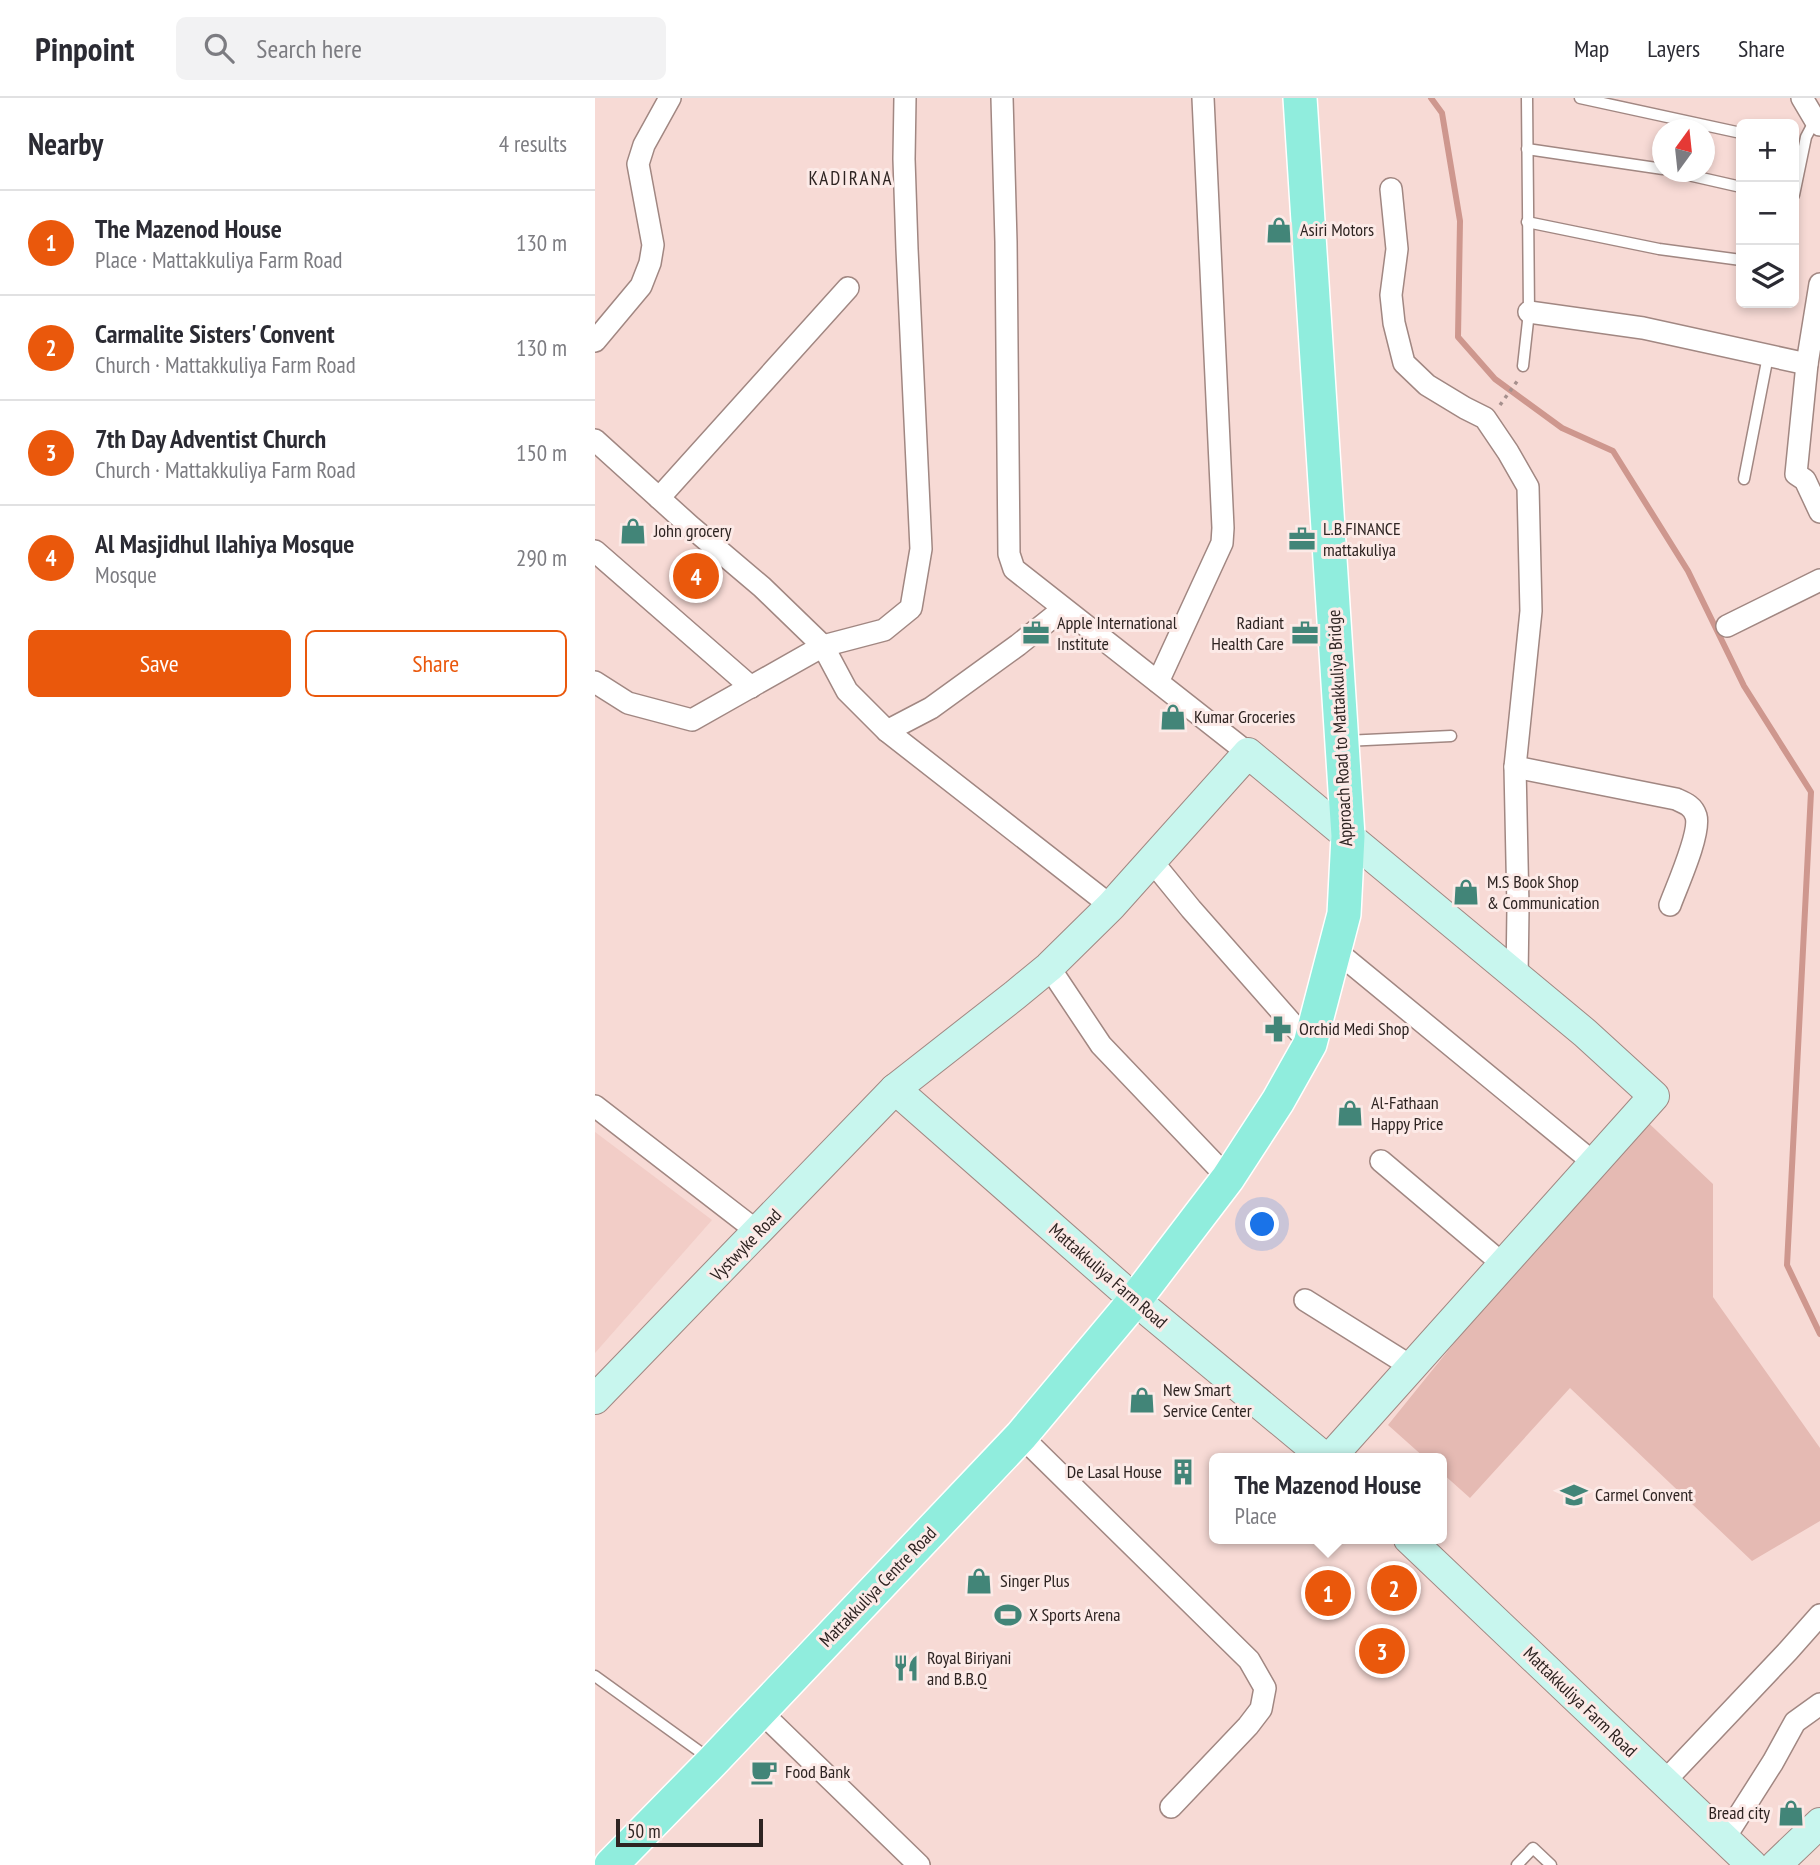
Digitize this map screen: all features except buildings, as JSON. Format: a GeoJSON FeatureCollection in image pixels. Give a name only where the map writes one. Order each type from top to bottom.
{"type":"FeatureCollection","features":[{"type":"Feature","properties":{"kind":"main road","name":"Approach Road to Mattakkuliya Bridge"},"geometry":{"type":"LineString","coordinates":[[1135,1300],[1228,1178],[1278,1101],[1310,1044],[1344,914],[1348,835],[1300,98]]}},
{"type":"Feature","properties":{"kind":"main road","name":"Mattakkuliya Centre Road"},"geometry":{"type":"LineString","coordinates":[[611,1865],[1021,1436],[1135,1300]]}},
{"type":"Feature","properties":{"kind":"street"},"geometry":{"type":"LineString","coordinates":[[595,341],[641,286],[650,263],[653,245],[638,164],[644,145],[670,98]]}},
{"type":"Feature","properties":{"kind":"street"},"geometry":{"type":"LineString","coordinates":[[595,681],[628,703],[692,720],[823,646],[884,631],[911,608],[920,558],[921,535],[907,249],[905,98]]}},
{"type":"Feature","properties":{"kind":"street"},"geometry":{"type":"LineString","coordinates":[[1002,98],[1009,554],[1014,569],[1348,835],[1585,1033],[1654,1096],[1332,1453]]}},
{"type":"Feature","properties":{"kind":"street"},"geometry":{"type":"LineString","coordinates":[[1158,682],[1222,543],[1203,98]]}},
{"type":"Feature","properties":{"kind":"street"},"geometry":{"type":"LineString","coordinates":[[1802,98],[1808,130]]}},
{"type":"Feature","properties":{"kind":"street"},"geometry":{"type":"LineString","coordinates":[[1391,189],[1397,249],[1391,295],[1394,323],[1404,363],[1427,384],[1485,418],[1528,487],[1531,611],[1515,767],[1517,978]]}},
{"type":"Feature","properties":{"kind":"street"},"geometry":{"type":"LineString","coordinates":[[1820,284],[1807,364],[1796,474],[1813,477],[1820,512]]}},
{"type":"Feature","properties":{"kind":"street"},"geometry":{"type":"LineString","coordinates":[[659,498],[848,288]]}},
{"type":"Feature","properties":{"kind":"street"},"geometry":{"type":"LineString","coordinates":[[1529,312],[1643,328],[1807,364]]}},
{"type":"Feature","properties":{"kind":"street"},"geometry":{"type":"LineString","coordinates":[[595,440],[762,586],[823,646],[847,691],[887,731],[1111,906]]}},
{"type":"Feature","properties":{"kind":"street"},"geometry":{"type":"LineString","coordinates":[[595,551],[751,687]]}},
{"type":"Feature","properties":{"kind":"street"},"geometry":{"type":"LineString","coordinates":[[1727,626],[1820,580]]}},
{"type":"Feature","properties":{"kind":"street"},"geometry":{"type":"LineString","coordinates":[[887,731],[931,708],[1018,645],[1063,608]]}},
{"type":"Feature","properties":{"kind":"street","name":"Vystwyke Road"},"geometry":{"type":"LineString","coordinates":[[595,1399],[895,1089],[1049,967],[1111,906],[1248,753]]}},
{"type":"Feature","properties":{"kind":"street"},"geometry":{"type":"LineString","coordinates":[[1515,767],[1676,799],[1690,805],[1697,824],[1670,905]]}},
{"type":"Feature","properties":{"kind":"street"},"geometry":{"type":"LineString","coordinates":[[1151,860],[1310,1044]]}},
{"type":"Feature","properties":{"kind":"street"},"geometry":{"type":"LineString","coordinates":[[1335,950],[1594,1163]]}},
{"type":"Feature","properties":{"kind":"street"},"geometry":{"type":"LineString","coordinates":[[1049,967],[1101,1045],[1228,1178]]}},
{"type":"Feature","properties":{"kind":"street","name":"Mattakkuliya Farm Road"},"geometry":{"type":"LineString","coordinates":[[895,1089],[1135,1300],[1321,1453]]}},
{"type":"Feature","properties":{"kind":"street"},"geometry":{"type":"LineString","coordinates":[[595,1106],[758,1231]]}},
{"type":"Feature","properties":{"kind":"street"},"geometry":{"type":"LineString","coordinates":[[1381,1161],[1504,1265]]}},
{"type":"Feature","properties":{"kind":"street"},"geometry":{"type":"LineString","coordinates":[[1305,1300],[1412,1367]]}},
{"type":"Feature","properties":{"kind":"street"},"geometry":{"type":"LineString","coordinates":[[1021,1436],[1249,1660],[1265,1688],[1261,1709],[1248,1726],[1171,1807]]}},
{"type":"Feature","properties":{"kind":"street","name":"Mattakkuliya Farm Road"},"geometry":{"type":"LineString","coordinates":[[1414,1544],[1752,1865]]}},
{"type":"Feature","properties":{"kind":"street"},"geometry":{"type":"LineString","coordinates":[[1664,1782],[1820,1615]]}},
{"type":"Feature","properties":{"kind":"street"},"geometry":{"type":"LineString","coordinates":[[1724,1839],[1795,1722],[1820,1704]]}},
{"type":"Feature","properties":{"kind":"street"},"geometry":{"type":"LineString","coordinates":[[760,1710],[919,1865]]}},
{"type":"Feature","properties":{"kind":"street"},"geometry":{"type":"LineString","coordinates":[[1776,1865],[1820,1823]]}},
{"type":"Feature","properties":{"kind":"lane"},"geometry":{"type":"LineString","coordinates":[[1522,371],[1529,312],[1527,98]]}},
{"type":"Feature","properties":{"kind":"lane"},"geometry":{"type":"LineString","coordinates":[[1580,98],[1736,131]]}},
{"type":"Feature","properties":{"kind":"lane"},"geometry":{"type":"LineString","coordinates":[[1797,182],[1808,130]]}},
{"type":"Feature","properties":{"kind":"lane"},"geometry":{"type":"LineString","coordinates":[[1527,149],[1652,167]]}},
{"type":"Feature","properties":{"kind":"lane"},"geometry":{"type":"LineString","coordinates":[[1715,181],[1736,186]]}},
{"type":"Feature","properties":{"kind":"lane"},"geometry":{"type":"LineString","coordinates":[[1527,222],[1658,249],[1736,259]]}},
{"type":"Feature","properties":{"kind":"lane"},"geometry":{"type":"LineString","coordinates":[[1744,479],[1769,356]]}},
{"type":"Feature","properties":{"kind":"lane"},"geometry":{"type":"LineString","coordinates":[[1342,741],[1451,736]]}},
{"type":"Feature","properties":{"kind":"lane"},"geometry":{"type":"LineString","coordinates":[[595,1676],[712,1761]]}},
{"type":"Feature","properties":{"kind":"lane"},"geometry":{"type":"LineString","coordinates":[[1517,1865],[1533,1848],[1551,1865]]}},
{"type":"Feature","properties":{"kind":"path"},"geometry":{"type":"LineString","coordinates":[[1501,404],[1522,371]]}},
{"type":"Feature","properties":{"kind":"shaded area"},"geometry":{"type":"Polygon","coordinates":[[[1639,1114],[1713,1184],[1713,1297],[1820,1448],[1820,1521],[1752,1561],[1570,1388],[1470,1498],[1447,1477],[1447,1453],[1419,1453],[1388,1425],[1639,1114]]]}},
{"type":"Feature","properties":{"kind":"shaded area"},"geometry":{"type":"Polygon","coordinates":[[[595,1132],[712,1220],[595,1353],[595,1132]]]}},
{"type":"Feature","properties":{"kind":"waterway"},"geometry":{"type":"LineString","coordinates":[[1431,98],[1442,113],[1460,221],[1458,337],[1495,379],[1562,428],[1613,451],[1688,571],[1744,686],[1811,792],[1787,1265],[1820,1334]]}},
{"type":"Feature","properties":{"kind":"place","name":"Asiri Motors"},"geometry":{"type":"Point","coordinates":[1279,230]}},
{"type":"Feature","properties":{"kind":"place","name":"John grocery"},"geometry":{"type":"Point","coordinates":[633,531]}},
{"type":"Feature","properties":{"kind":"place","name":"L.B.FINANCE mattakuliya"},"geometry":{"type":"Point","coordinates":[1302,539]}},
{"type":"Feature","properties":{"kind":"place","name":"Al Masjidhul Ilahiya Mosque"},"geometry":{"type":"Point","coordinates":[696,576]}},
{"type":"Feature","properties":{"kind":"place","name":"Apple International Institute"},"geometry":{"type":"Point","coordinates":[1036,633]}},
{"type":"Feature","properties":{"kind":"place","name":"Radiant Health Care"},"geometry":{"type":"Point","coordinates":[1305,633]}},
{"type":"Feature","properties":{"kind":"place","name":"Kumar Groceries"},"geometry":{"type":"Point","coordinates":[1173,717]}},
{"type":"Feature","properties":{"kind":"place","name":"M.S Book Shop & Communication"},"geometry":{"type":"Point","coordinates":[1466,892]}},
{"type":"Feature","properties":{"kind":"place","name":"Orchid Medi Shop"},"geometry":{"type":"Point","coordinates":[1278,1029]}},
{"type":"Feature","properties":{"kind":"place","name":"Al-Fathaan Happy Price"},"geometry":{"type":"Point","coordinates":[1350,1113]}},
{"type":"Feature","properties":{"kind":"place","name":"New Smart Service Center"},"geometry":{"type":"Point","coordinates":[1142,1400]}},
{"type":"Feature","properties":{"kind":"place","name":"De Lasal House"},"geometry":{"type":"Point","coordinates":[1183,1472]}},
{"type":"Feature","properties":{"kind":"place","name":"Carmel Convent"},"geometry":{"type":"Point","coordinates":[1574,1495]}},
{"type":"Feature","properties":{"kind":"place","name":"Singer Plus"},"geometry":{"type":"Point","coordinates":[979,1581]}},
{"type":"Feature","properties":{"kind":"place","name":"Carmalite Sisters' Convent"},"geometry":{"type":"Point","coordinates":[1394,1588]}},
{"type":"Feature","properties":{"kind":"place","name":"The Mazenod House"},"geometry":{"type":"Point","coordinates":[1328,1593]}},
{"type":"Feature","properties":{"kind":"place","name":"X Sports Arena"},"geometry":{"type":"Point","coordinates":[1008,1615]}},
{"type":"Feature","properties":{"kind":"place","name":"7th Day Adventist Church"},"geometry":{"type":"Point","coordinates":[1382,1651]}},
{"type":"Feature","properties":{"kind":"place","name":"Royal Biriyani and B.B.Q"},"geometry":{"type":"Point","coordinates":[906,1668]}},
{"type":"Feature","properties":{"kind":"place","name":"Food Bank"},"geometry":{"type":"Point","coordinates":[764,1772]}},
{"type":"Feature","properties":{"kind":"place","name":"Bread city"},"geometry":{"type":"Point","coordinates":[1791,1813]}},
{"type":"Feature","properties":{"kind":"district","name":"KADIRANA"},"geometry":{"type":"Point","coordinates":[851,178]}}]}
